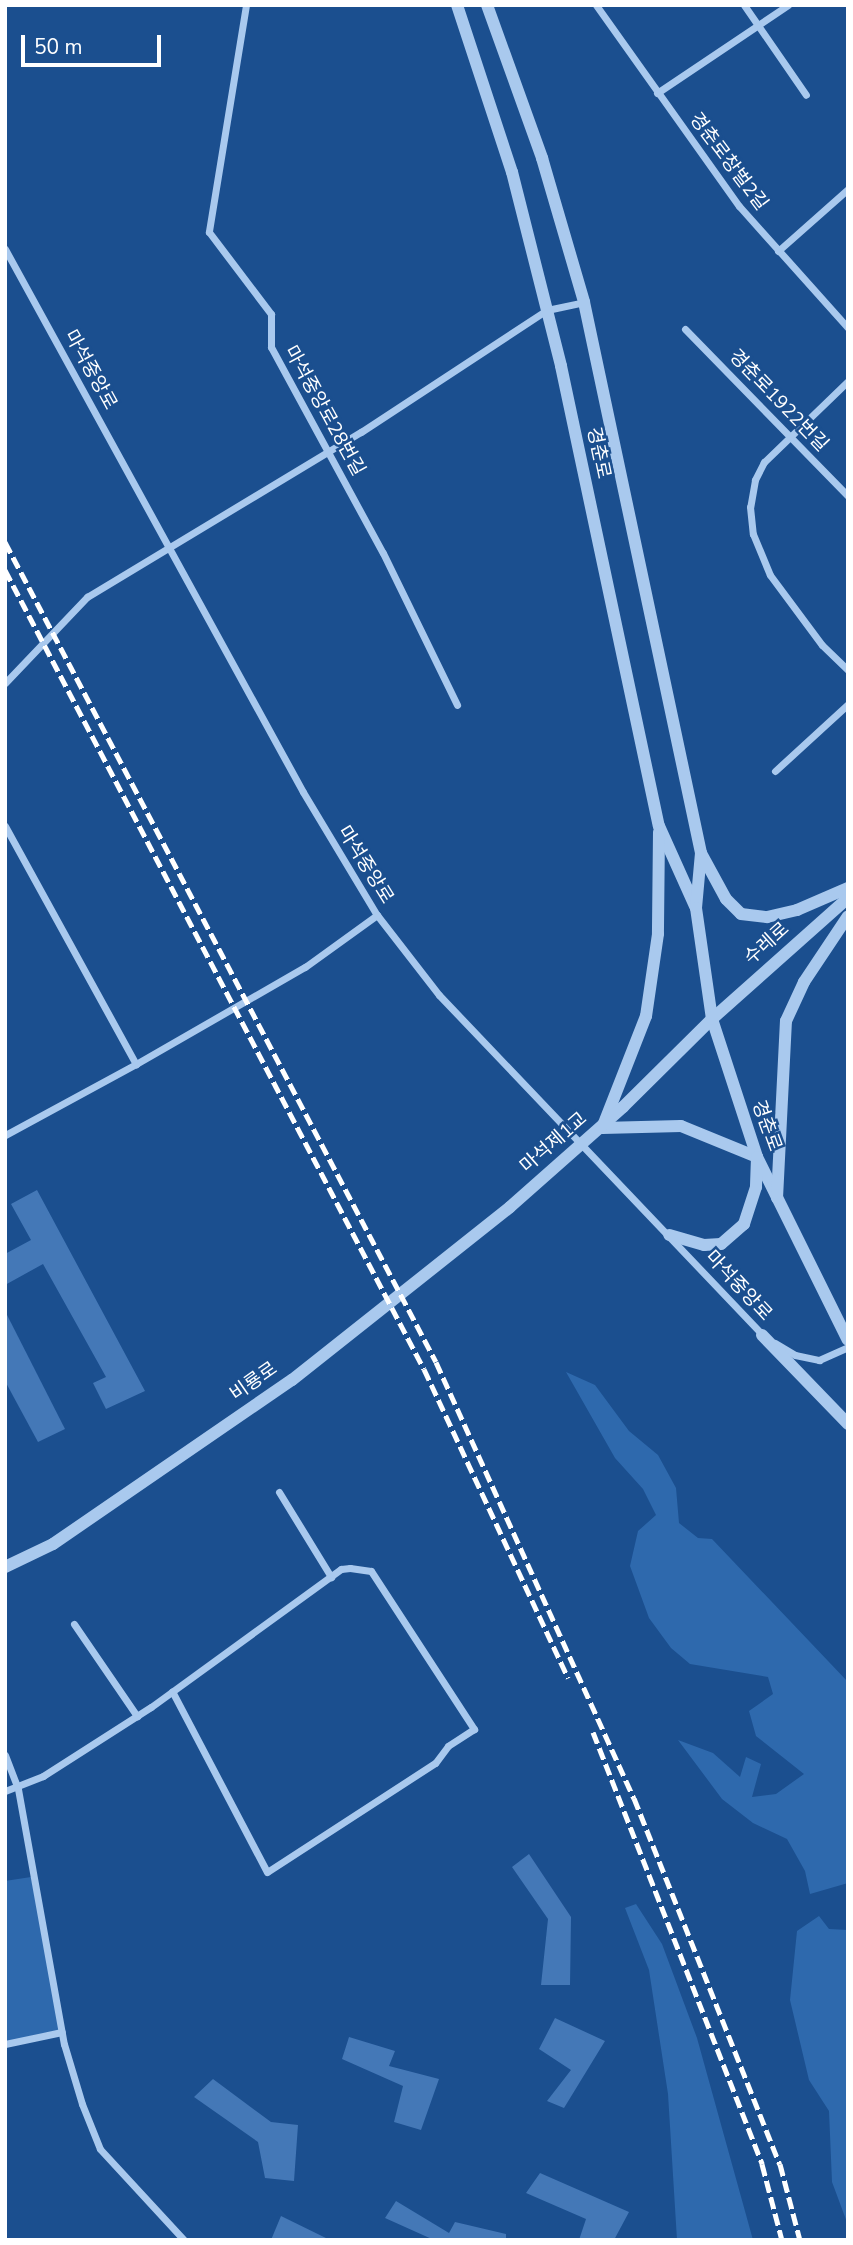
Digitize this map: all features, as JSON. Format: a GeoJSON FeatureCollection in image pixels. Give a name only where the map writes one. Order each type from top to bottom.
{"type":"FeatureCollection","features":[{"type":"Feature","properties":{"kind":"street","name":"마석중앙로28번길"},"geometry":{"type":"LineString","coordinates":[[246,5],[209,232],[271,314],[271,347],[329,452],[457,705]]}},
{"type":"Feature","properties":{"kind":"street","name":"경춘로"},"geometry":{"type":"LineString","coordinates":[[457,5],[512,172],[547,310],[659,826],[696,908]]}},
{"type":"Feature","properties":{"kind":"street","name":"경춘로"},"geometry":{"type":"LineString","coordinates":[[487,5],[542,158],[584,302],[701,853],[696,908],[712,1019],[757,1157],[848,1340]]}},
{"type":"Feature","properties":{"kind":"street","name":"경춘로창벌2길"},"geometry":{"type":"LineString","coordinates":[[596,5],[657,93],[778,251],[848,328]]}},
{"type":"Feature","properties":{"kind":"street"},"geometry":{"type":"LineString","coordinates":[[744,5],[806,95]]}},
{"type":"Feature","properties":{"kind":"street"},"geometry":{"type":"LineString","coordinates":[[657,93],[788,5]]}},
{"type":"Feature","properties":{"kind":"street"},"geometry":{"type":"LineString","coordinates":[[778,251],[848,188]]}},
{"type":"Feature","properties":{"kind":"street","name":"마석중앙로"},"geometry":{"type":"LineString","coordinates":[[5,248],[303,793],[377,915],[439,995],[762,1335],[795,1355],[819,1360],[848,1347]]}},
{"type":"Feature","properties":{"kind":"street"},"geometry":{"type":"LineString","coordinates":[[5,683],[87,597],[168,544],[329,452],[547,310],[584,302]]}},
{"type":"Feature","properties":{"kind":"street","name":"경춘로1922번길"},"geometry":{"type":"LineString","coordinates":[[685,329],[848,496]]}},
{"type":"Feature","properties":{"kind":"street"},"geometry":{"type":"LineString","coordinates":[[848,381],[764,462],[755,480],[750,507],[753,534],[770,575],[789,603],[848,670]]}},
{"type":"Feature","properties":{"kind":"street"},"geometry":{"type":"LineString","coordinates":[[775,771],[848,704]]}},
{"type":"Feature","properties":{"kind":"street"},"geometry":{"type":"LineString","coordinates":[[5,826],[136,1064]]}},
{"type":"Feature","properties":{"kind":"street"},"geometry":{"type":"LineString","coordinates":[[659,826],[653,980],[638,1042],[621,1073],[602,1128],[644,1130],[681,1126],[757,1157],[756,1186],[744,1224],[721,1244],[704,1245],[668,1235]]}},
{"type":"Feature","properties":{"kind":"street"},"geometry":{"type":"LineString","coordinates":[[701,853],[726,899],[741,914],[767,917],[797,910],[848,888]]}},
{"type":"Feature","properties":{"kind":"street","name":"수레로"},"geometry":{"type":"LineString","coordinates":[[712,1019],[848,898]]}},
{"type":"Feature","properties":{"kind":"street"},"geometry":{"type":"LineString","coordinates":[[5,1135],[305,967],[377,915]]}},
{"type":"Feature","properties":{"kind":"street"},"geometry":{"type":"LineString","coordinates":[[777,1201],[786,1021],[804,982],[848,916]]}},
{"type":"Feature","properties":{"kind":"street","name":"마석제1교"},"geometry":{"type":"LineString","coordinates":[[510,1206],[602,1128],[712,1019]]}},
{"type":"Feature","properties":{"kind":"street","name":"비룡로"},"geometry":{"type":"LineString","coordinates":[[5,1567],[53,1544],[292,1380],[510,1206]]}},
{"type":"Feature","properties":{"kind":"street"},"geometry":{"type":"LineString","coordinates":[[762,1335],[848,1424]]}},
{"type":"Feature","properties":{"kind":"street"},"geometry":{"type":"LineString","coordinates":[[279,1492],[331,1577]]}},
{"type":"Feature","properties":{"kind":"street"},"geometry":{"type":"LineString","coordinates":[[5,1791],[18,1789],[137,1716],[331,1577],[350,1568],[371,1571],[474,1729],[448,1746],[435,1763],[267,1872],[172,1691]]}},
{"type":"Feature","properties":{"kind":"street"},"geometry":{"type":"LineString","coordinates":[[74,1623],[137,1716]]}},
{"type":"Feature","properties":{"kind":"street"},"geometry":{"type":"LineString","coordinates":[[5,1755],[18,1789],[62,2032],[82,2104],[100,2149],[184,2240]]}},
{"type":"Feature","properties":{"kind":"street"},"geometry":{"type":"LineString","coordinates":[[5,2045],[62,2032]]}},
{"type":"Feature","properties":{"kind":"shaded area"},"geometry":{"type":"Polygon","coordinates":[[[566,1372],[595,1385],[629,1431],[658,1455],[676,1488],[679,1523],[698,1538],[712,1539],[848,1682],[848,1883],[810,1894],[805,1871],[787,1839],[753,1823],[722,1799],[678,1740],[713,1753],[740,1777],[746,1757],[761,1764],[752,1797],[776,1794],[804,1774],[756,1736],[749,1711],[773,1694],[768,1677],[690,1664],[671,1648],[649,1618],[630,1566],[638,1531],[656,1515],[643,1489],[615,1458],[566,1372]]]}},
{"type":"Feature","properties":{"kind":"shaded area"},"geometry":{"type":"Polygon","coordinates":[[[31,1877],[62,2032],[5,2045],[5,1881],[31,1877]]]}},
{"type":"Feature","properties":{"kind":"shaded area"},"geometry":{"type":"Polygon","coordinates":[[[636,1904],[662,1944],[697,2038],[753,2240],[677,2240],[668,2094],[649,1970],[625,1908],[636,1904]]]}},
{"type":"Feature","properties":{"kind":"shaded area"},"geometry":{"type":"Polygon","coordinates":[[[819,1916],[829,1929],[848,1930],[848,2225],[832,2182],[829,2111],[809,2080],[790,2000],[797,1931],[819,1916]]]}},
{"type":"Feature","properties":{"kind":"building"},"geometry":{"type":"Polygon","coordinates":[[[37,1190],[145,1391],[106,1409],[93,1383],[106,1377],[43,1264],[5,1285],[5,1254],[31,1240],[11,1204],[37,1190]]]}},
{"type":"Feature","properties":{"kind":"building"},"geometry":{"type":"Polygon","coordinates":[[[5,1311],[65,1429],[38,1442],[5,1381],[5,1311]]]}},
{"type":"Feature","properties":{"kind":"building"},"geometry":{"type":"Polygon","coordinates":[[[529,1854],[571,1917],[570,1985],[541,1985],[548,1919],[512,1867],[529,1854]]]}},
{"type":"Feature","properties":{"kind":"building"},"geometry":{"type":"Polygon","coordinates":[[[555,2018],[605,2041],[564,2108],[547,2101],[571,2070],[539,2049],[555,2018]]]}},
{"type":"Feature","properties":{"kind":"building"},"geometry":{"type":"Polygon","coordinates":[[[349,2037],[395,2051],[389,2066],[439,2079],[421,2130],[394,2122],[403,2086],[342,2059],[349,2037]]]}},
{"type":"Feature","properties":{"kind":"building"},"geometry":{"type":"Polygon","coordinates":[[[213,2079],[271,2122],[298,2125],[294,2181],[265,2178],[258,2142],[194,2097],[213,2079]]]}},
{"type":"Feature","properties":{"kind":"building"},"geometry":{"type":"Polygon","coordinates":[[[540,2173],[629,2212],[614,2240],[579,2240],[586,2219],[526,2193],[540,2173]]]}},
{"type":"Feature","properties":{"kind":"building"},"geometry":{"type":"Polygon","coordinates":[[[396,2201],[449,2233],[455,2222],[506,2234],[506,2240],[434,2240],[385,2218],[396,2201]]]}},
{"type":"Feature","properties":{"kind":"building"},"geometry":{"type":"Polygon","coordinates":[[[281,2216],[330,2240],[271,2240],[281,2216]]]}},
{"type":"Feature","properties":{"kind":"railway"},"geometry":{"type":"LineString","coordinates":[[5,542],[436,1362],[634,1798],[780,2164],[800,2240]]}},
{"type":"Feature","properties":{"kind":"railway"},"geometry":{"type":"LineString","coordinates":[[5,570],[424,1369],[568,1678]]}},
{"type":"Feature","properties":{"kind":"railway"},"geometry":{"type":"LineString","coordinates":[[593,1732],[762,2164],[782,2240]]}}]}
